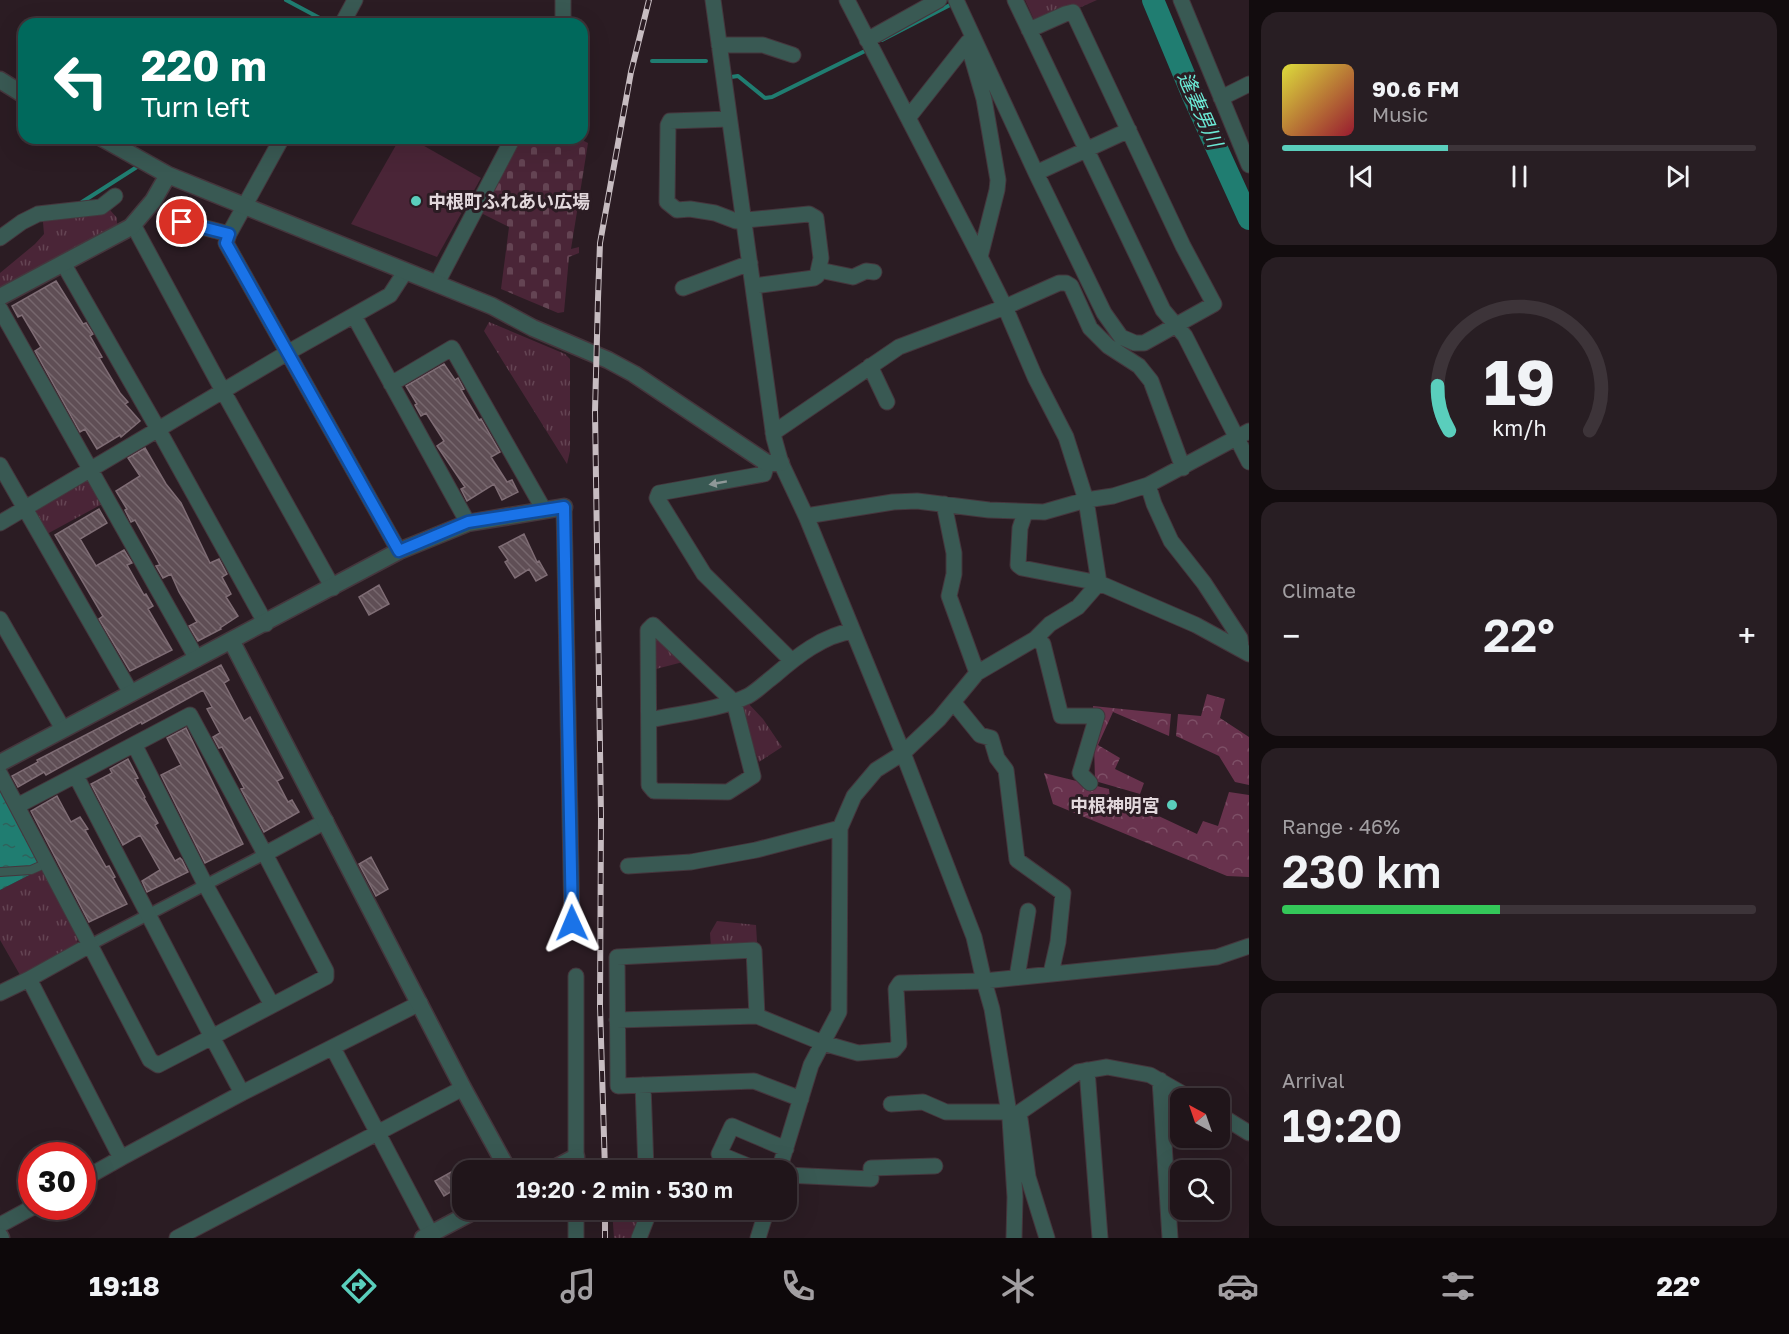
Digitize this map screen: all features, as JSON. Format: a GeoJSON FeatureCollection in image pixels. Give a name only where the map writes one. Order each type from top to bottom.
{"type":"FeatureCollection","features":[{"type":"Feature","properties":{"kind":"street"},"geometry":{"type":"LineString","coordinates":[[345,18],[354,0]]}},
{"type":"Feature","properties":{"kind":"street"},"geometry":{"type":"LineString","coordinates":[[563,0],[563,18]]}},
{"type":"Feature","properties":{"kind":"street"},"geometry":{"type":"LineString","coordinates":[[713,0],[754,286],[773,433],[774,463],[764,474],[659,493],[657,498],[704,574],[792,661]]}},
{"type":"Feature","properties":{"kind":"street"},"geometry":{"type":"LineString","coordinates":[[847,0],[980,257],[1005,307],[1035,377],[1066,437],[1086,501],[1099,583]]}},
{"type":"Feature","properties":{"kind":"street"},"geometry":{"type":"LineString","coordinates":[[867,40],[939,0]]}},
{"type":"Feature","properties":{"kind":"street"},"geometry":{"type":"LineString","coordinates":[[956,0],[971,39],[1104,313],[1121,337],[1135,343],[1143,343],[1214,304],[1183,246],[1073,12],[1029,30]]}},
{"type":"Feature","properties":{"kind":"street"},"geometry":{"type":"LineString","coordinates":[[1016,0],[1163,310],[1185,336],[1243,435],[1249,462]]}},
{"type":"Feature","properties":{"kind":"street"},"geometry":{"type":"LineString","coordinates":[[1181,0],[1249,165]]}},
{"type":"Feature","properties":{"kind":"street"},"geometry":{"type":"LineString","coordinates":[[908,118],[971,39]]}},
{"type":"Feature","properties":{"kind":"street"},"geometry":{"type":"LineString","coordinates":[[971,39],[998,180],[980,257]]}},
{"type":"Feature","properties":{"kind":"street"},"geometry":{"type":"LineString","coordinates":[[719,45],[763,45],[793,55]]}},
{"type":"Feature","properties":{"kind":"street"},"geometry":{"type":"LineString","coordinates":[[0,80],[18,91]]}},
{"type":"Feature","properties":{"kind":"street"},"geometry":{"type":"LineString","coordinates":[[1221,98],[1249,84]]}},
{"type":"Feature","properties":{"kind":"street"},"geometry":{"type":"LineString","coordinates":[[729,119],[670,121],[668,125],[667,201],[677,210],[690,209],[743,221],[813,215],[816,218],[821,258],[819,270],[814,278],[754,286]]}},
{"type":"Feature","properties":{"kind":"street"},"geometry":{"type":"LineString","coordinates":[[1036,173],[1129,130]]}},
{"type":"Feature","properties":{"kind":"street"},"geometry":{"type":"LineString","coordinates":[[113,144],[168,175],[492,306],[533,328],[608,360],[634,374],[774,463],[806,516],[966,912],[992,1009],[1012,1114],[1047,1238]]}},
{"type":"Feature","properties":{"kind":"street"},"geometry":{"type":"LineString","coordinates":[[279,144],[226,243],[399,551]]}},
{"type":"Feature","properties":{"kind":"street"},"geometry":{"type":"LineString","coordinates":[[437,283],[510,144]]}},
{"type":"Feature","properties":{"kind":"street"},"geometry":{"type":"LineString","coordinates":[[0,297],[130,227],[153,201],[168,175]]}},
{"type":"Feature","properties":{"kind":"street"},"geometry":{"type":"LineString","coordinates":[[0,238],[38,214],[101,207],[115,196]]}},
{"type":"Feature","properties":{"kind":"street"},"geometry":{"type":"LineString","coordinates":[[182,222],[229,234]]}},
{"type":"Feature","properties":{"kind":"street"},"geometry":{"type":"LineString","coordinates":[[130,227],[136,230],[333,588]]}},
{"type":"Feature","properties":{"kind":"street"},"geometry":{"type":"LineString","coordinates":[[63,263],[266,624]]}},
{"type":"Feature","properties":{"kind":"street"},"geometry":{"type":"LineString","coordinates":[[683,288],[750,263]]}},
{"type":"Feature","properties":{"kind":"street"},"geometry":{"type":"LineString","coordinates":[[819,270],[853,278],[866,271],[874,272]]}},
{"type":"Feature","properties":{"kind":"street"},"geometry":{"type":"LineString","coordinates":[[0,523],[287,353],[390,295],[405,272]]}},
{"type":"Feature","properties":{"kind":"street"},"geometry":{"type":"LineString","coordinates":[[773,433],[899,347],[1005,307],[1059,283],[1066,283],[1071,286],[1090,328],[1108,346],[1139,366],[1151,381],[1183,468]]}},
{"type":"Feature","properties":{"kind":"street"},"geometry":{"type":"LineString","coordinates":[[0,309],[197,659]]}},
{"type":"Feature","properties":{"kind":"street"},"geometry":{"type":"LineString","coordinates":[[354,316],[468,522]]}},
{"type":"Feature","properties":{"kind":"street"},"geometry":{"type":"LineString","coordinates":[[391,384],[452,348],[543,510]]}},
{"type":"Feature","properties":{"kind":"street"},"geometry":{"type":"LineString","coordinates":[[870,366],[887,402]]}},
{"type":"Feature","properties":{"kind":"street"},"geometry":{"type":"LineString","coordinates":[[806,516],[893,502],[917,501],[1025,513],[1044,512],[1113,496],[1148,485],[1243,435]]}},
{"type":"Feature","properties":{"kind":"street"},"geometry":{"type":"LineString","coordinates":[[0,465],[131,693]]}},
{"type":"Feature","properties":{"kind":"street"},"geometry":{"type":"LineString","coordinates":[[1148,485],[1171,541],[1203,583],[1240,638],[1245,651]]}},
{"type":"Feature","properties":{"kind":"street"},"geometry":{"type":"LineString","coordinates":[[944,504],[954,553],[954,574],[949,596],[977,673]]}},
{"type":"Feature","properties":{"kind":"street"},"geometry":{"type":"LineString","coordinates":[[0,763],[266,624],[399,551],[468,522],[564,507],[572,923]]}},
{"type":"Feature","properties":{"kind":"street"},"geometry":{"type":"LineString","coordinates":[[1025,513],[1020,528],[1018,565],[1022,568],[1099,583],[1196,625],[1245,651]]}},
{"type":"Feature","properties":{"kind":"street"},"geometry":{"type":"LineString","coordinates":[[782,1160],[811,1065],[839,1012],[840,828],[854,796],[876,770],[903,753],[954,703],[964,686],[977,673],[1035,639],[1050,624],[1078,607],[1099,583]]}},
{"type":"Feature","properties":{"kind":"street"},"geometry":{"type":"LineString","coordinates":[[0,619],[63,729]]}},
{"type":"Feature","properties":{"kind":"street"},"geometry":{"type":"LineString","coordinates":[[653,625],[734,702],[753,776],[728,792],[654,791],[651,789],[649,785],[648,630],[653,625]]}},
{"type":"Feature","properties":{"kind":"street"},"geometry":{"type":"LineString","coordinates":[[650,720],[734,702],[751,694],[792,661],[827,639],[844,632],[853,632]]}},
{"type":"Feature","properties":{"kind":"street"},"geometry":{"type":"LineString","coordinates":[[1035,639],[1043,644],[1061,716],[1096,717],[1080,773],[1090,783]]}},
{"type":"Feature","properties":{"kind":"street"},"geometry":{"type":"LineString","coordinates":[[232,642],[503,1160]]}},
{"type":"Feature","properties":{"kind":"street"},"geometry":{"type":"LineString","coordinates":[[954,703],[980,735],[991,738],[997,758],[1006,770],[1017,860],[1063,892],[1058,942],[1051,973]]}},
{"type":"Feature","properties":{"kind":"street"},"geometry":{"type":"LineString","coordinates":[[0,774],[150,1060],[158,1065],[326,977],[326,971],[190,715],[135,746],[17,806]]}},
{"type":"Feature","properties":{"kind":"street"},"geometry":{"type":"LineString","coordinates":[[135,746],[205,884],[272,1005]]}},
{"type":"Feature","properties":{"kind":"street"},"geometry":{"type":"LineString","coordinates":[[76,776],[242,1093]]}},
{"type":"Feature","properties":{"kind":"street"},"geometry":{"type":"LineString","coordinates":[[0,993],[326,821]]}},
{"type":"Feature","properties":{"kind":"street"},"geometry":{"type":"LineString","coordinates":[[628,866],[691,862],[756,850],[840,828]]}},
{"type":"Feature","properties":{"kind":"street"},"geometry":{"type":"LineString","coordinates":[[1017,977],[1028,911]]}},
{"type":"Feature","properties":{"kind":"street"},"geometry":{"type":"LineString","coordinates":[[617,1020],[757,1016],[823,1043],[858,1053],[894,1050],[899,1044],[896,989],[900,983],[984,981],[1217,957],[1249,946]]}},
{"type":"Feature","properties":{"kind":"street"},"geometry":{"type":"LineString","coordinates":[[757,1016],[754,950],[617,957],[618,1086],[754,1081],[801,1099]]}},
{"type":"Feature","properties":{"kind":"street"},"geometry":{"type":"LineString","coordinates":[[576,976],[576,1160]]}},
{"type":"Feature","properties":{"kind":"street"},"geometry":{"type":"LineString","coordinates":[[29,979],[121,1158]]}},
{"type":"Feature","properties":{"kind":"street"},"geometry":{"type":"LineString","coordinates":[[96,1172],[242,1093],[420,1003]]}},
{"type":"Feature","properties":{"kind":"street"},"geometry":{"type":"LineString","coordinates":[[333,1048],[379,1133],[427,1236],[457,1220]]}},
{"type":"Feature","properties":{"kind":"street"},"geometry":{"type":"LineString","coordinates":[[891,1104],[923,1102],[946,1112],[1012,1114],[1078,1072],[1107,1067],[1150,1075],[1173,1088]]}},
{"type":"Feature","properties":{"kind":"street"},"geometry":{"type":"LineString","coordinates":[[1087,1070],[1100,1238]]}},
{"type":"Feature","properties":{"kind":"street"},"geometry":{"type":"LineString","coordinates":[[1160,1080],[1170,1238]]}},
{"type":"Feature","properties":{"kind":"street"},"geometry":{"type":"LineString","coordinates":[[643,1085],[646,1160]]}},
{"type":"Feature","properties":{"kind":"street"},"geometry":{"type":"LineString","coordinates":[[177,1238],[463,1088]]}},
{"type":"Feature","properties":{"kind":"street"},"geometry":{"type":"LineString","coordinates":[[1012,1114],[1014,1238]]}},
{"type":"Feature","properties":{"kind":"street"},"geometry":{"type":"LineString","coordinates":[[1230,1121],[1249,1133]]}},
{"type":"Feature","properties":{"kind":"street"},"geometry":{"type":"LineString","coordinates":[[734,1160],[719,1154],[732,1126],[786,1149]]}},
{"type":"Feature","properties":{"kind":"street"},"geometry":{"type":"LineString","coordinates":[[797,1176],[871,1179],[871,1168],[935,1166]]}},
{"type":"Feature","properties":{"kind":"street"},"geometry":{"type":"LineString","coordinates":[[0,1225],[18,1215]]}},
{"type":"Feature","properties":{"kind":"street"},"geometry":{"type":"LineString","coordinates":[[576,1220],[576,1238]]}},
{"type":"Feature","properties":{"kind":"street"},"geometry":{"type":"LineString","coordinates":[[639,1238],[646,1220]]}},
{"type":"Feature","properties":{"kind":"street"},"geometry":{"type":"LineString","coordinates":[[759,1238],[764,1220]]}},
{"type":"Feature","properties":{"kind":"lane"},"geometry":{"type":"LineString","coordinates":[[0,872],[31,870],[47,863]]}},
{"type":"Feature","properties":{"kind":"green space"},"geometry":{"type":"Polygon","coordinates":[[[1025,0],[1097,0],[1043,24],[1035,22],[1025,0]]]}},
{"type":"Feature","properties":{"kind":"green space","name":"中根町ふれあい広場"},"geometry":{"type":"Polygon","coordinates":[[[397,144],[421,144],[481,178],[437,257],[351,224],[397,144]]]}},
{"type":"Feature","properties":{"kind":"green space"},"geometry":{"type":"Polygon","coordinates":[[[518,144],[588,144],[571,249],[579,247],[579,253],[569,257],[564,312],[558,313],[501,289],[509,227],[479,212],[518,144]]]}},
{"type":"Feature","properties":{"kind":"green space"},"geometry":{"type":"Polygon","coordinates":[[[110,210],[117,218],[117,225],[0,287],[0,273],[44,234],[43,222],[37,217],[110,210]]]}},
{"type":"Feature","properties":{"kind":"green space"},"geometry":{"type":"Polygon","coordinates":[[[489,322],[565,354],[570,359],[570,451],[567,464],[484,331],[489,322]]]}},
{"type":"Feature","properties":{"kind":"green space"},"geometry":{"type":"Polygon","coordinates":[[[86,479],[91,480],[104,503],[47,534],[34,512],[36,508],[86,479]]]}},
{"type":"Feature","properties":{"kind":"green space"},"geometry":{"type":"Polygon","coordinates":[[[662,640],[683,662],[656,669],[655,641],[662,640]]]}},
{"type":"Feature","properties":{"kind":"green space"},"geometry":{"type":"Polygon","coordinates":[[[1207,694],[1225,699],[1220,718],[1249,737],[1249,785],[1235,782],[1219,756],[1176,736],[1178,714],[1201,716],[1207,694]]]}},
{"type":"Feature","properties":{"kind":"green space"},"geometry":{"type":"Polygon","coordinates":[[[747,702],[763,719],[782,747],[759,762],[740,710],[747,702]]]}},
{"type":"Feature","properties":{"kind":"green space"},"geometry":{"type":"Polygon","coordinates":[[[1093,706],[1171,714],[1169,736],[1113,712],[1098,745],[1120,758],[1115,769],[1144,783],[1140,794],[1095,781],[1093,706]]]}},
{"type":"Feature","properties":{"kind":"green space"},"geometry":{"type":"Polygon","coordinates":[[[1044,773],[1109,789],[1110,799],[1130,807],[1133,804],[1197,834],[1203,821],[1218,826],[1229,792],[1249,795],[1249,877],[1227,876],[1053,804],[1044,773]]]}},
{"type":"Feature","properties":{"kind":"green space"},"geometry":{"type":"Polygon","coordinates":[[[43,868],[78,938],[77,944],[20,975],[0,940],[0,890],[43,868]]]}},
{"type":"Feature","properties":{"kind":"green space"},"geometry":{"type":"Polygon","coordinates":[[[717,921],[756,925],[757,942],[752,947],[711,948],[710,933],[717,921]]]}},
{"type":"Feature","properties":{"kind":"green space"},"geometry":{"type":"Polygon","coordinates":[[[613,1220],[638,1220],[633,1238],[614,1238],[613,1220]]]}},
{"type":"Feature","properties":{"kind":"water"},"geometry":{"type":"Polygon","coordinates":[[[0,784],[43,868],[0,890],[0,784]]]}},
{"type":"Feature","properties":{"kind":"building"},"geometry":{"type":"Polygon","coordinates":[[[56,281],[83,324],[86,323],[93,334],[90,336],[102,357],[99,358],[128,402],[125,404],[140,421],[121,437],[120,435],[97,449],[85,429],[80,432],[35,351],[41,347],[22,315],[18,317],[12,306],[56,281]]]}},
{"type":"Feature","properties":{"kind":"building"},"geometry":{"type":"Polygon","coordinates":[[[444,364],[455,380],[458,378],[464,389],[461,390],[500,452],[491,457],[507,482],[512,480],[518,492],[502,500],[494,484],[467,501],[461,489],[465,487],[437,446],[444,441],[426,413],[421,416],[406,386],[444,364]]]}},
{"type":"Feature","properties":{"kind":"building"},"geometry":{"type":"Polygon","coordinates":[[[145,448],[166,484],[181,503],[210,563],[219,559],[227,574],[222,577],[231,594],[226,597],[238,616],[221,629],[198,641],[189,626],[197,622],[171,574],[163,578],[156,566],[160,565],[135,520],[131,522],[125,510],[127,509],[116,491],[140,476],[128,458],[145,448]]]}},
{"type":"Feature","properties":{"kind":"building"},"geometry":{"type":"Polygon","coordinates":[[[99,509],[107,523],[80,539],[96,566],[124,550],[132,563],[127,565],[153,606],[148,609],[172,650],[130,671],[99,619],[103,616],[55,535],[99,509]]]}},
{"type":"Feature","properties":{"kind":"building"},"geometry":{"type":"Polygon","coordinates":[[[524,534],[537,562],[539,561],[547,575],[536,581],[529,569],[515,578],[505,562],[508,560],[499,547],[524,534]]]}},
{"type":"Feature","properties":{"kind":"building"},"geometry":{"type":"Polygon","coordinates":[[[379,585],[389,604],[369,615],[359,597],[379,585]]]}},
{"type":"Feature","properties":{"kind":"building"},"geometry":{"type":"Polygon","coordinates":[[[221,665],[229,680],[224,683],[244,721],[250,717],[283,778],[277,781],[288,802],[292,800],[299,812],[264,832],[222,747],[219,748],[213,737],[220,733],[207,709],[212,707],[203,690],[46,775],[44,772],[18,787],[12,776],[38,762],[37,760],[221,665]]]}},
{"type":"Feature","properties":{"kind":"building"},"geometry":{"type":"Polygon","coordinates":[[[186,728],[243,844],[205,863],[161,775],[181,765],[167,738],[186,728]]]}},
{"type":"Feature","properties":{"kind":"building"},"geometry":{"type":"Polygon","coordinates":[[[128,759],[138,778],[135,779],[158,823],[155,825],[175,861],[180,858],[188,872],[147,892],[142,881],[160,870],[140,835],[123,845],[91,784],[112,773],[110,769],[128,759]]]}},
{"type":"Feature","properties":{"kind":"building"},"geometry":{"type":"Polygon","coordinates":[[[57,796],[71,822],[80,817],[88,829],[85,830],[106,867],[109,866],[127,904],[89,922],[31,811],[57,796]]]}},
{"type":"Feature","properties":{"kind":"building"},"geometry":{"type":"Polygon","coordinates":[[[371,857],[388,889],[376,896],[359,864],[371,857]]]}},
{"type":"Feature","properties":{"kind":"building"},"geometry":{"type":"Polygon","coordinates":[[[452,1172],[452,1191],[444,1196],[435,1181],[452,1172]]]}},
{"type":"Feature","properties":{"kind":"waterway"},"geometry":{"type":"LineString","coordinates":[[286,0],[320,18]]}},
{"type":"Feature","properties":{"kind":"waterway","name":"逢妻男川"},"geometry":{"type":"LineString","coordinates":[[1153,0],[1193,96],[1249,219]]}},
{"type":"Feature","properties":{"kind":"waterway"},"geometry":{"type":"LineString","coordinates":[[882,40],[952,4]]}},
{"type":"Feature","properties":{"kind":"waterway"},"geometry":{"type":"LineString","coordinates":[[731,77],[738,76],[765,98],[772,97],[865,51]]}},
{"type":"Feature","properties":{"kind":"waterway"},"geometry":{"type":"LineString","coordinates":[[652,61],[706,61]]}},
{"type":"Feature","properties":{"kind":"waterway"},"geometry":{"type":"LineString","coordinates":[[82,202],[140,165]]}},
{"type":"Feature","properties":{"kind":"railway"},"geometry":{"type":"LineString","coordinates":[[605,1160],[600,1006],[601,816],[595,411],[600,243],[631,72],[649,0]]}},
{"type":"Feature","properties":{"kind":"railway"},"geometry":{"type":"LineString","coordinates":[[605,1220],[605,1238]]}},
{"type":"Feature","properties":{"kind":"place","name":"中根町ふれあい広場"},"geometry":{"type":"Point","coordinates":[416,201]}},
{"type":"Feature","properties":{"kind":"place","name":"中根神明宮"},"geometry":{"type":"Point","coordinates":[1172,805]}},
{"type":"Feature","properties":{"kind":"route"},"geometry":{"type":"LineString","coordinates":[[182,222],[229,234],[226,243],[399,551],[468,522],[564,507],[572,923]]}}]}
